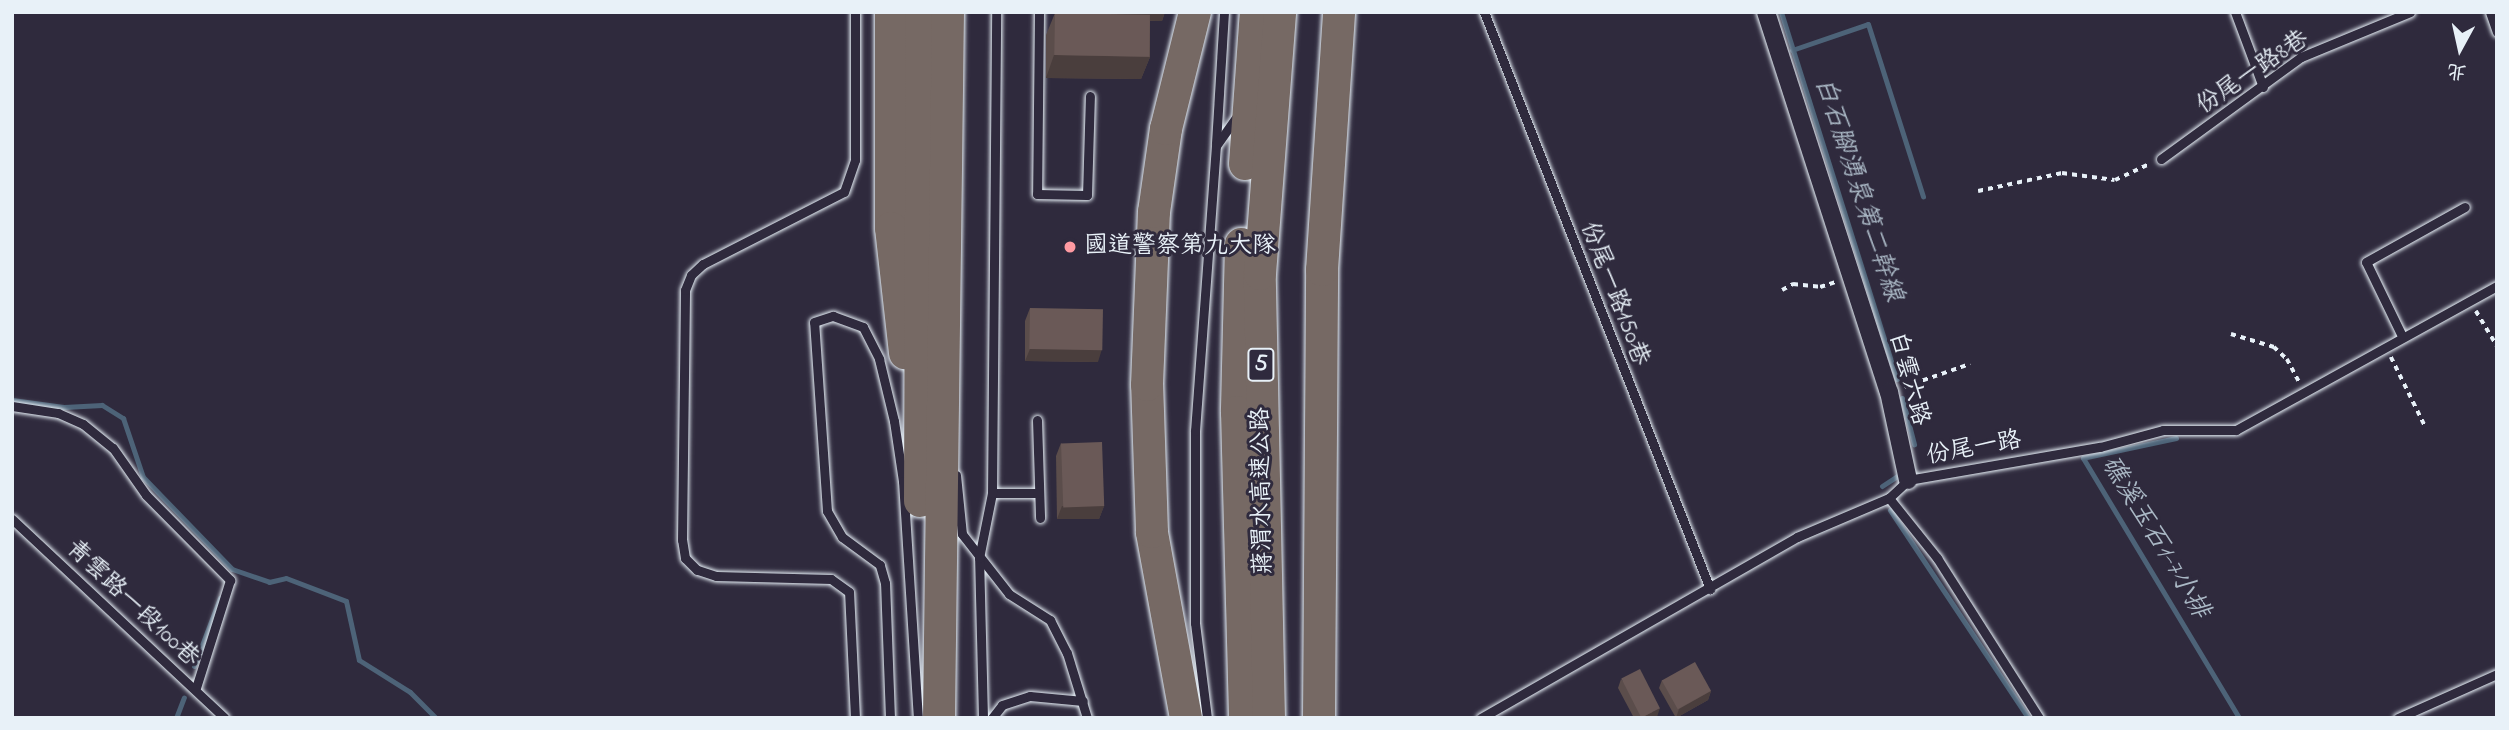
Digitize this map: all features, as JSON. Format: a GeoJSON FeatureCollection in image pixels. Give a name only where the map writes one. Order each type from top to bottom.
{"type":"FeatureCollection","features":[{"type":"Feature","properties":{"kind":"highway"},"geometry":{"type":"LineString","coordinates":[[891,12],[891,228],[920,512]]}},
{"type":"Feature","properties":{"kind":"highway"},"geometry":{"type":"LineString","coordinates":[[918,718],[922,12]]}},
{"type":"Feature","properties":{"kind":"highway"},"geometry":{"type":"LineString","coordinates":[[939,718],[948,12]]}},
{"type":"Feature","properties":{"kind":"highway"},"geometry":{"type":"LineString","coordinates":[[1186,718],[1152,531],[1147,385],[1154,212],[1167,130],[1195,12]]}},
{"type":"Feature","properties":{"kind":"highway","name":"蔣渭水高速公路"},"geometry":{"type":"LineString","coordinates":[[1245,718],[1237,399],[1249,98],[1256,12]]}},
{"type":"Feature","properties":{"kind":"highway","name":"蔣渭水高速公路"},"geometry":{"type":"LineString","coordinates":[[1269,718],[1261,274],[1280,12]]}},
{"type":"Feature","properties":{"kind":"highway"},"geometry":{"type":"LineString","coordinates":[[1319,718],[1322,270],[1339,12]]}},
{"type":"Feature","properties":{"kind":"street","name":"白雲六路"},"geometry":{"type":"LineString","coordinates":[[1766,12],[1889,392],[1908,480]]}},
{"type":"Feature","properties":{"kind":"lane"},"geometry":{"type":"LineString","coordinates":[[855,12],[855,160],[844,192],[703,264],[691,275],[685,290],[682,540],[685,558],[706,573],[817,577],[831,579],[849,592],[855,718]]}},
{"type":"Feature","properties":{"kind":"lane"},"geometry":{"type":"LineString","coordinates":[[983,718],[979,558],[992,493],[996,12]]}},
{"type":"Feature","properties":{"kind":"lane"},"geometry":{"type":"LineString","coordinates":[[1039,12],[1037,194],[1087,195],[1090,96]]}},
{"type":"Feature","properties":{"kind":"lane"},"geometry":{"type":"LineString","coordinates":[[1207,718],[1195,623],[1194,455],[1224,12]]}},
{"type":"Feature","properties":{"kind":"lane","name":"份尾一路150巷"},"geometry":{"type":"LineString","coordinates":[[1484,12],[1710,589]]}},
{"type":"Feature","properties":{"kind":"lane"},"geometry":{"type":"LineString","coordinates":[[2235,12],[2263,87]]}},
{"type":"Feature","properties":{"kind":"lane","name":"份尾一路8巷"},"geometry":{"type":"LineString","coordinates":[[2161,159],[2301,57],[2410,12]]}},
{"type":"Feature","properties":{"kind":"lane"},"geometry":{"type":"LineString","coordinates":[[2490,12],[2497,32]]}},
{"type":"Feature","properties":{"kind":"lane"},"geometry":{"type":"LineString","coordinates":[[1216,146],[1249,98]]}},
{"type":"Feature","properties":{"kind":"lane"},"geometry":{"type":"LineString","coordinates":[[2402,336],[2367,262],[2465,207]]}},
{"type":"Feature","properties":{"kind":"lane","name":"份尾一路"},"geometry":{"type":"LineString","coordinates":[[1481,718],[1797,537],[1889,498],[1908,480],[2100,447],[2163,430],[2236,430],[2402,336],[2497,286]]}},
{"type":"Feature","properties":{"kind":"lane"},"geometry":{"type":"LineString","coordinates":[[890,718],[885,583],[880,565],[842,537],[827,511],[814,322],[833,316],[863,327],[879,359],[894,421],[903,481],[918,718]]}},
{"type":"Feature","properties":{"kind":"lane"},"geometry":{"type":"LineString","coordinates":[[12,406],[58,414],[83,424],[113,448],[146,495],[230,579],[196,688]]}},
{"type":"Feature","properties":{"kind":"lane"},"geometry":{"type":"LineString","coordinates":[[1037,420],[1040,518]]}},
{"type":"Feature","properties":{"kind":"lane"},"geometry":{"type":"LineString","coordinates":[[943,437],[957,480],[962,534],[1009,594],[1050,620],[1067,653],[1087,718]]}},
{"type":"Feature","properties":{"kind":"lane"},"geometry":{"type":"LineString","coordinates":[[992,493],[1039,493]]}},
{"type":"Feature","properties":{"kind":"lane"},"geometry":{"type":"LineString","coordinates":[[1889,498],[1937,558],[2039,718]]}},
{"type":"Feature","properties":{"kind":"lane","name":"青雲路一段100巷"},"geometry":{"type":"LineString","coordinates":[[12,519],[196,688],[225,718]]}},
{"type":"Feature","properties":{"kind":"lane"},"geometry":{"type":"LineString","coordinates":[[2398,718],[2497,674]]}},
{"type":"Feature","properties":{"kind":"lane"},"geometry":{"type":"LineString","coordinates":[[992,718],[1002,705],[1030,696],[1083,701]]}},
{"type":"Feature","properties":{"kind":"path"},"geometry":{"type":"LineString","coordinates":[[1978,191],[2062,173],[2115,180],[2161,159]]}},
{"type":"Feature","properties":{"kind":"path"},"geometry":{"type":"LineString","coordinates":[[1782,290],[1793,284],[1820,286],[1853,276]]}},
{"type":"Feature","properties":{"kind":"path"},"geometry":{"type":"LineString","coordinates":[[2469,301],[2497,346]]}},
{"type":"Feature","properties":{"kind":"path"},"geometry":{"type":"LineString","coordinates":[[2231,334],[2274,347],[2287,359],[2304,391]]}},
{"type":"Feature","properties":{"kind":"path"},"geometry":{"type":"LineString","coordinates":[[2385,346],[2425,426]]}},
{"type":"Feature","properties":{"kind":"path"},"geometry":{"type":"LineString","coordinates":[[1889,392],[1970,364]]}},
{"type":"Feature","properties":{"kind":"building"},"geometry":{"type":"Polygon","coordinates":[[[1055,13],[1150,15],[1149,57],[1054,55],[1055,13]]]}},
{"type":"Feature","properties":{"kind":"building"},"geometry":{"type":"Polygon","coordinates":[[[1030,308],[1103,309],[1102,350],[1029,349],[1030,308]]]}},
{"type":"Feature","properties":{"kind":"building"},"geometry":{"type":"Polygon","coordinates":[[[1102,442],[1104,506],[1063,507],[1061,443],[1102,442]]]}},
{"type":"Feature","properties":{"kind":"building"},"geometry":{"type":"Polygon","coordinates":[[[1695,662],[1711,691],[1678,709],[1662,680],[1695,662]]]}},
{"type":"Feature","properties":{"kind":"building"},"geometry":{"type":"Polygon","coordinates":[[[1640,669],[1660,708],[1641,718],[1621,679],[1640,669]]]}},
{"type":"Feature","properties":{"kind":"waterway","name":"白石腳湧泉第二幹線"},"geometry":{"type":"LineString","coordinates":[[1781,12],[1897,379]]}},
{"type":"Feature","properties":{"kind":"waterway"},"geometry":{"type":"LineString","coordinates":[[1792,50],[1868,24],[1923,196]]}},
{"type":"Feature","properties":{"kind":"waterway","name":"白石腳湧泉第二幹線"},"geometry":{"type":"LineString","coordinates":[[1902,398],[1914,444]]}},
{"type":"Feature","properties":{"kind":"waterway"},"geometry":{"type":"LineString","coordinates":[[12,400],[64,407],[102,405],[123,418],[143,477],[232,569],[269,582],[286,578],[346,601],[359,660],[410,692],[436,718]]}},
{"type":"Feature","properties":{"kind":"waterway","name":"礁溪玉石1-7小排"},"geometry":{"type":"LineString","coordinates":[[2176,438],[2083,458],[2239,718]]}},
{"type":"Feature","properties":{"kind":"waterway","name":"白石腳湧泉第二幹線"},"geometry":{"type":"LineString","coordinates":[[1882,486],[1902,473]]}},
{"type":"Feature","properties":{"kind":"waterway","name":"白石腳湧泉第二幹線"},"geometry":{"type":"LineString","coordinates":[[1890,510],[2028,718]]}},
{"type":"Feature","properties":{"kind":"waterway"},"geometry":{"type":"LineString","coordinates":[[194,666],[220,598]]}},
{"type":"Feature","properties":{"kind":"waterway"},"geometry":{"type":"LineString","coordinates":[[176,718],[184,697]]}},
{"type":"Feature","properties":{"kind":"place","name":"國道警察第九大隊"},"geometry":{"type":"Point","coordinates":[1070,247]}}]}
